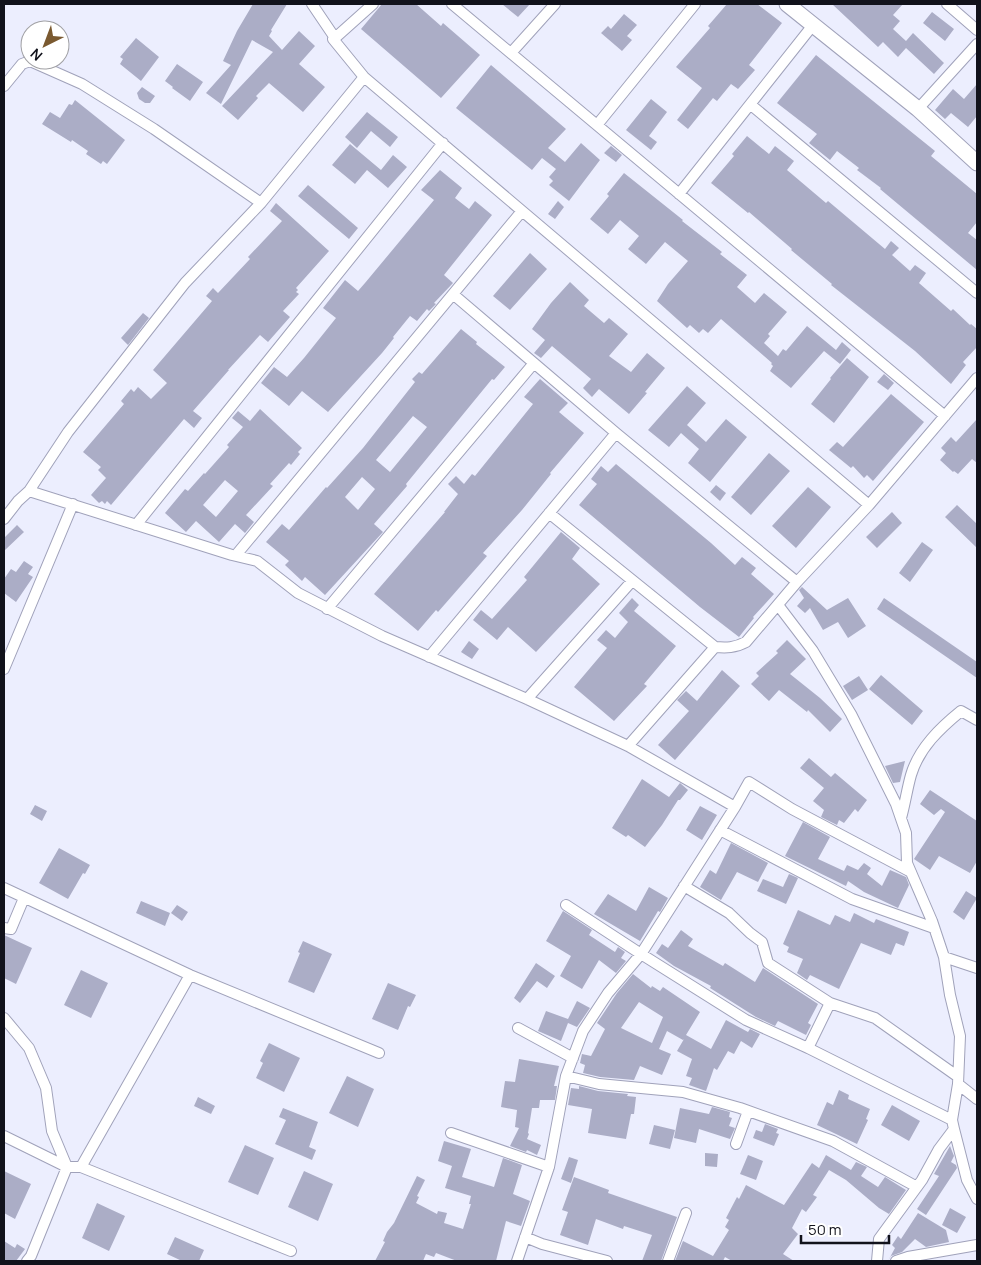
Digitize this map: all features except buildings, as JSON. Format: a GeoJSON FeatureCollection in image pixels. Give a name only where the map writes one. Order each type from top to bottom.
{"type":"FeatureCollection","features":[{"type":"Feature","properties":{"kind":"street"},"geometry":{"type":"LineString","coordinates":[[312,4],[333,39],[364,77],[869,505]]}},
{"type":"Feature","properties":{"kind":"street"},"geometry":{"type":"LineString","coordinates":[[334,38],[374,4]]}},
{"type":"Feature","properties":{"kind":"street"},"geometry":{"type":"LineString","coordinates":[[452,4],[945,416]]}},
{"type":"Feature","properties":{"kind":"street"},"geometry":{"type":"LineString","coordinates":[[511,53],[555,4]]}},
{"type":"Feature","properties":{"kind":"street"},"geometry":{"type":"LineString","coordinates":[[597,125],[695,4]]}},
{"type":"Feature","properties":{"kind":"street"},"geometry":{"type":"LineString","coordinates":[[787,4],[918,109],[977,163]]}},
{"type":"Feature","properties":{"kind":"street"},"geometry":{"type":"LineString","coordinates":[[947,4],[977,30]]}},
{"type":"Feature","properties":{"kind":"street"},"geometry":{"type":"LineString","coordinates":[[679,194],[814,25]]}},
{"type":"Feature","properties":{"kind":"street"},"geometry":{"type":"LineString","coordinates":[[918,109],[977,44]]}},
{"type":"Feature","properties":{"kind":"street"},"geometry":{"type":"LineString","coordinates":[[4,86],[22,64],[30,60],[73,80],[154,130],[261,203]]}},
{"type":"Feature","properties":{"kind":"street"},"geometry":{"type":"LineString","coordinates":[[4,519],[18,501],[29,491],[68,432],[185,283],[261,203],[364,77]]}},
{"type":"Feature","properties":{"kind":"street"},"geometry":{"type":"LineString","coordinates":[[751,105],[977,293]]}},
{"type":"Feature","properties":{"kind":"street"},"geometry":{"type":"LineString","coordinates":[[136,525],[443,143]]}},
{"type":"Feature","properties":{"kind":"street"},"geometry":{"type":"LineString","coordinates":[[236,555],[522,211]]}},
{"type":"Feature","properties":{"kind":"street"},"geometry":{"type":"LineString","coordinates":[[454,295],[616,433],[797,582]]}},
{"type":"Feature","properties":{"kind":"street"},"geometry":{"type":"LineString","coordinates":[[327,609],[534,363]]}},
{"type":"Feature","properties":{"kind":"street"},"geometry":{"type":"LineString","coordinates":[[549,513],[714,647],[738,646],[746,642],[797,582],[869,505],[977,378]]}},
{"type":"Feature","properties":{"kind":"street"},"geometry":{"type":"LineString","coordinates":[[429,657],[616,433]]}},
{"type":"Feature","properties":{"kind":"street"},"geometry":{"type":"LineString","coordinates":[[29,491],[257,561],[298,592],[327,609],[382,636],[527,699],[628,746],[735,807]]}},
{"type":"Feature","properties":{"kind":"street"},"geometry":{"type":"LineString","coordinates":[[4,669],[73,504]]}},
{"type":"Feature","properties":{"kind":"street"},"geometry":{"type":"LineString","coordinates":[[527,699],[632,581]]}},
{"type":"Feature","properties":{"kind":"street"},"geometry":{"type":"LineString","coordinates":[[778,605],[812,651],[851,714],[896,804],[906,833],[907,863],[944,957],[950,995],[960,1036],[953,1125],[966,1180],[977,1199]]}},
{"type":"Feature","properties":{"kind":"street"},"geometry":{"type":"LineString","coordinates":[[628,746],[714,647]]}},
{"type":"Feature","properties":{"kind":"street"},"geometry":{"type":"LineString","coordinates":[[901,819],[912,774],[924,747],[947,722],[961,711],[977,720]]}},
{"type":"Feature","properties":{"kind":"street"},"geometry":{"type":"LineString","coordinates":[[517,1261],[549,1166],[566,1076],[583,1031],[608,993],[641,954],[735,807],[748,782],[792,809],[911,872]]}},
{"type":"Feature","properties":{"kind":"street"},"geometry":{"type":"LineString","coordinates":[[720,830],[852,899],[934,928]]}},
{"type":"Feature","properties":{"kind":"street"},"geometry":{"type":"LineString","coordinates":[[684,886],[729,913],[762,942],[768,963],[830,1004],[875,1018],[958,1080],[977,1099]]}},
{"type":"Feature","properties":{"kind":"street"},"geometry":{"type":"LineString","coordinates":[[4,888],[190,975],[379,1053]]}},
{"type":"Feature","properties":{"kind":"street"},"geometry":{"type":"LineString","coordinates":[[4,928],[11,929],[24,898]]}},
{"type":"Feature","properties":{"kind":"street"},"geometry":{"type":"LineString","coordinates":[[566,905],[746,1020],[808,1048],[953,1125]]}},
{"type":"Feature","properties":{"kind":"street"},"geometry":{"type":"LineString","coordinates":[[944,957],[977,968]]}},
{"type":"Feature","properties":{"kind":"street"},"geometry":{"type":"LineString","coordinates":[[80,1167],[190,975]]}},
{"type":"Feature","properties":{"kind":"street"},"geometry":{"type":"LineString","coordinates":[[808,1048],[830,1004]]}},
{"type":"Feature","properties":{"kind":"street"},"geometry":{"type":"LineString","coordinates":[[4,1018],[29,1048],[46,1088],[52,1131],[67,1168],[31,1256],[27,1261]]}},
{"type":"Feature","properties":{"kind":"street"},"geometry":{"type":"LineString","coordinates":[[518,1028],[573,1058]]}},
{"type":"Feature","properties":{"kind":"street"},"geometry":{"type":"LineString","coordinates":[[566,1076],[599,1084],[684,1092],[748,1111],[833,1141],[917,1188]]}},
{"type":"Feature","properties":{"kind":"street"},"geometry":{"type":"LineString","coordinates":[[736,1144],[748,1111]]}},
{"type":"Feature","properties":{"kind":"street"},"geometry":{"type":"LineString","coordinates":[[877,1261],[880,1239],[917,1188],[953,1125]]}},
{"type":"Feature","properties":{"kind":"street"},"geometry":{"type":"LineString","coordinates":[[451,1133],[549,1166]]}},
{"type":"Feature","properties":{"kind":"street"},"geometry":{"type":"LineString","coordinates":[[4,1136],[67,1168],[80,1167],[291,1250]]}},
{"type":"Feature","properties":{"kind":"street"},"geometry":{"type":"LineString","coordinates":[[668,1261],[686,1213]]}},
{"type":"Feature","properties":{"kind":"street"},"geometry":{"type":"LineString","coordinates":[[525,1237],[542,1244],[607,1261]]}},
{"type":"Feature","properties":{"kind":"street"},"geometry":{"type":"LineString","coordinates":[[896,1261],[908,1257],[977,1245]]}}]}
